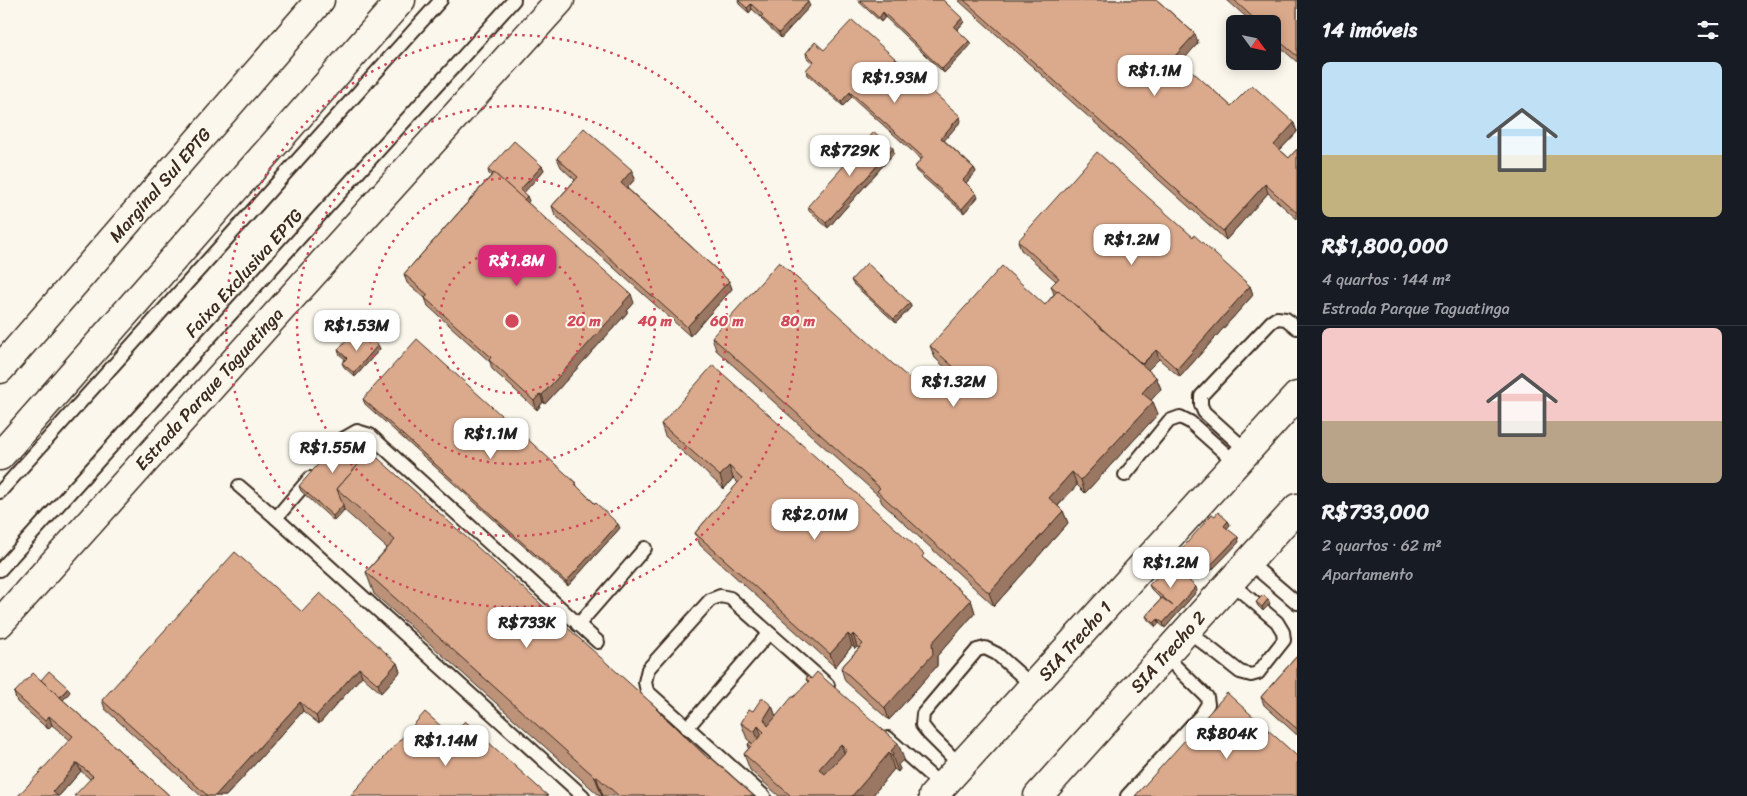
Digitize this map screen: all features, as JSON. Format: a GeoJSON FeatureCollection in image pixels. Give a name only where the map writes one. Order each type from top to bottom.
{"type":"FeatureCollection","features":[{"type":"Feature","properties":{"kind":"main road","name":"Marginal Sul EPTG"},"geometry":{"type":"LineString","coordinates":[[0,369],[320,0]]}},
{"type":"Feature","properties":{"kind":"main road"},"geometry":{"type":"LineString","coordinates":[[0,456],[400,0]]}},
{"type":"Feature","properties":{"kind":"main road","name":"Estrada Parque Taguatinga"},"geometry":{"type":"LineString","coordinates":[[0,623],[560,0]]}},
{"type":"Feature","properties":{"kind":"main road","name":"SIA Trecho 1"},"geometry":{"type":"LineString","coordinates":[[938,791],[1297,396]]}},
{"type":"Feature","properties":{"kind":"main road","name":"SIA Trecho 2"},"geometry":{"type":"LineString","coordinates":[[1041,795],[1297,508]]}},
{"type":"Feature","properties":{"kind":"lane","name":"Faixa Exclusiva EPTG"},"geometry":{"type":"LineString","coordinates":[[0,492],[441,0]]}},
{"type":"Feature","properties":{"kind":"lane","name":"Faixa Exclusiva EPTG"},"geometry":{"type":"LineString","coordinates":[[0,570],[514,0]]}},
{"type":"Feature","properties":{"kind":"lane"},"geometry":{"type":"LineString","coordinates":[[1242,457],[1204,412],[1201,405],[1202,396],[1271,322],[1277,318],[1286,319],[1297,328]]}},
{"type":"Feature","properties":{"kind":"lane"},"geometry":{"type":"LineString","coordinates":[[1125,476],[1169,421],[1180,417],[1242,457]]}},
{"type":"Feature","properties":{"kind":"lane"},"geometry":{"type":"LineString","coordinates":[[331,454],[343,439],[357,432],[370,435],[598,642]]}},
{"type":"Feature","properties":{"kind":"lane"},"geometry":{"type":"LineString","coordinates":[[276,518],[319,468]]}},
{"type":"Feature","properties":{"kind":"lane"},"geometry":{"type":"LineString","coordinates":[[239,486],[583,796]]}},
{"type":"Feature","properties":{"kind":"lane"},"geometry":{"type":"LineString","coordinates":[[578,625],[645,548]]}},
{"type":"Feature","properties":{"kind":"lane"},"geometry":{"type":"LineString","coordinates":[[1249,562],[1297,603]]}},
{"type":"Feature","properties":{"kind":"lane"},"geometry":{"type":"LineString","coordinates":[[1187,630],[1240,672],[1251,675],[1258,673],[1284,640],[1283,632],[1277,622],[1230,582]]}},
{"type":"Feature","properties":{"kind":"lane"},"geometry":{"type":"LineString","coordinates":[[764,796],[647,691],[645,682],[648,669],[710,600],[720,596],[730,598],[834,690]]}},
{"type":"Feature","properties":{"kind":"lane"},"geometry":{"type":"LineString","coordinates":[[687,728],[769,633]]}},
{"type":"Feature","properties":{"kind":"lane"},"geometry":{"type":"LineString","coordinates":[[961,766],[922,725],[923,714],[977,650],[985,648],[997,654],[1033,686]]}},
{"type":"Feature","properties":{"kind":"lane"},"geometry":{"type":"LineString","coordinates":[[1127,796],[1201,715],[1208,704],[1207,697],[1165,656]]}},
{"type":"Feature","properties":{"kind":"lane"},"geometry":{"type":"LineString","coordinates":[[877,729],[938,791]]}},
{"type":"Feature","properties":{"kind":"building"},"geometry":{"type":"Polygon","coordinates":[[[738,0],[807,0],[808,2],[779,33],[761,17],[763,15],[751,4],[747,8],[738,0]]]}},
{"type":"Feature","properties":{"kind":"building"},"geometry":{"type":"Polygon","coordinates":[[[860,0],[943,0],[962,18],[954,27],[969,41],[942,69],[883,12],[879,18],[860,0]]]}},
{"type":"Feature","properties":{"kind":"building"},"geometry":{"type":"Polygon","coordinates":[[[964,0],[1157,0],[1195,34],[1175,56],[1231,106],[1252,85],[1294,123],[1274,145],[1289,158],[1297,149],[1297,213],[1265,184],[1223,231],[964,0]]]}},
{"type":"Feature","properties":{"kind":"building"},"geometry":{"type":"Polygon","coordinates":[[[1234,0],[1297,0],[1297,56],[1281,43],[1281,15],[1250,15],[1234,0]]]}},
{"type":"Feature","properties":{"kind":"building"},"geometry":{"type":"Polygon","coordinates":[[[852,20],[960,116],[941,138],[974,168],[963,180],[976,193],[962,209],[915,167],[923,157],[850,92],[841,102],[806,70],[814,61],[806,53],[815,42],[824,50],[852,20]]]}},
{"type":"Feature","properties":{"kind":"building"},"geometry":{"type":"Polygon","coordinates":[[[584,128],[632,170],[621,183],[729,281],[687,327],[552,206],[578,177],[557,158],[584,128]]]}},
{"type":"Feature","properties":{"kind":"building"},"geometry":{"type":"Polygon","coordinates":[[[874,132],[893,148],[826,223],[808,206],[874,132]]]}},
{"type":"Feature","properties":{"kind":"building"},"geometry":{"type":"Polygon","coordinates":[[[514,141],[542,166],[520,190],[527,196],[524,200],[494,173],[488,170],[514,141]]]}},
{"type":"Feature","properties":{"kind":"building"},"geometry":{"type":"Polygon","coordinates":[[[1097,152],[1250,286],[1177,369],[1156,350],[1142,364],[1058,290],[1051,286],[1059,278],[1018,241],[1097,152]]]}},
{"type":"Feature","properties":{"kind":"building"},"geometry":{"type":"Polygon","coordinates":[[[494,173],[631,294],[542,395],[540,394],[534,401],[489,360],[491,357],[425,298],[428,295],[404,274],[494,173]]]}},
{"type":"Feature","properties":{"kind":"building"},"geometry":{"type":"Polygon","coordinates":[[[779,262],[931,398],[957,370],[930,346],[1002,266],[1045,305],[1058,290],[1156,377],[1142,393],[1153,402],[1081,480],[1072,472],[1049,498],[1063,511],[989,593],[877,491],[880,488],[712,337],[779,262]]]}},
{"type":"Feature","properties":{"kind":"building"},"geometry":{"type":"Polygon","coordinates":[[[867,263],[910,303],[894,319],[851,280],[867,263]]]}},
{"type":"Feature","properties":{"kind":"building"},"geometry":{"type":"Polygon","coordinates":[[[367,334],[378,345],[354,373],[342,363],[347,358],[338,350],[350,335],[360,343],[367,334]]]}},
{"type":"Feature","properties":{"kind":"building"},"geometry":{"type":"Polygon","coordinates":[[[417,339],[576,483],[595,504],[618,524],[566,582],[363,399],[417,339]]]}},
{"type":"Feature","properties":{"kind":"building"},"geometry":{"type":"Polygon","coordinates":[[[713,365],[924,554],[922,557],[971,600],[932,643],[933,654],[885,708],[841,668],[863,644],[853,634],[851,637],[848,634],[830,654],[695,533],[742,478],[729,466],[720,476],[661,424],[713,365]]]}},
{"type":"Feature","properties":{"kind":"building"},"geometry":{"type":"Polygon","coordinates":[[[345,434],[359,445],[356,449],[365,457],[337,489],[343,505],[333,516],[299,486],[345,434]]]}},
{"type":"Feature","properties":{"kind":"building"},"geometry":{"type":"Polygon","coordinates":[[[370,451],[657,708],[709,759],[710,757],[754,796],[619,796],[595,777],[366,572],[395,540],[337,489],[370,451]]]}},
{"type":"Feature","properties":{"kind":"building"},"geometry":{"type":"Polygon","coordinates":[[[1218,512],[1228,521],[1224,526],[1238,537],[1204,572],[1180,551],[1212,514],[1215,516],[1218,512]]]}},
{"type":"Feature","properties":{"kind":"building"},"geometry":{"type":"Polygon","coordinates":[[[235,552],[302,612],[320,593],[397,663],[378,684],[359,668],[316,716],[300,702],[215,796],[208,796],[102,700],[235,552]]]}},
{"type":"Feature","properties":{"kind":"building"},"geometry":{"type":"Polygon","coordinates":[[[1179,554],[1194,569],[1186,578],[1196,587],[1163,623],[1158,619],[1154,623],[1146,616],[1162,598],[1173,606],[1149,585],[1179,554]]]}},
{"type":"Feature","properties":{"kind":"building"},"geometry":{"type":"Polygon","coordinates":[[[1263,595],[1268,599],[1262,607],[1256,602],[1263,595]]]}},
{"type":"Feature","properties":{"kind":"building"},"geometry":{"type":"Polygon","coordinates":[[[1297,656],[1297,729],[1261,697],[1297,656]]]}},
{"type":"Feature","properties":{"kind":"building"},"geometry":{"type":"Polygon","coordinates":[[[49,671],[68,688],[60,697],[41,680],[49,671]]]}},
{"type":"Feature","properties":{"kind":"building"},"geometry":{"type":"Polygon","coordinates":[[[817,672],[898,743],[891,751],[894,753],[892,756],[889,753],[852,796],[791,796],[744,754],[751,746],[748,744],[750,742],[753,744],[764,732],[758,726],[753,731],[741,723],[749,709],[753,711],[761,699],[764,699],[772,706],[764,719],[768,726],[792,697],[809,681],[806,679],[808,676],[811,679],[817,672]],[[841,744],[819,769],[825,774],[847,750],[841,744]]]}},
{"type":"Feature","properties":{"kind":"building"},"geometry":{"type":"Polygon","coordinates":[[[33,673],[170,796],[74,796],[93,776],[77,763],[53,792],[58,796],[18,796],[73,736],[49,716],[45,721],[14,693],[33,673]]]}},
{"type":"Feature","properties":{"kind":"building"},"geometry":{"type":"Polygon","coordinates":[[[1227,693],[1297,756],[1297,796],[1135,796],[1227,693]]]}},
{"type":"Feature","properties":{"kind":"building"},"geometry":{"type":"Polygon","coordinates":[[[425,712],[451,735],[465,721],[548,796],[350,796],[425,712]]]}}]}
